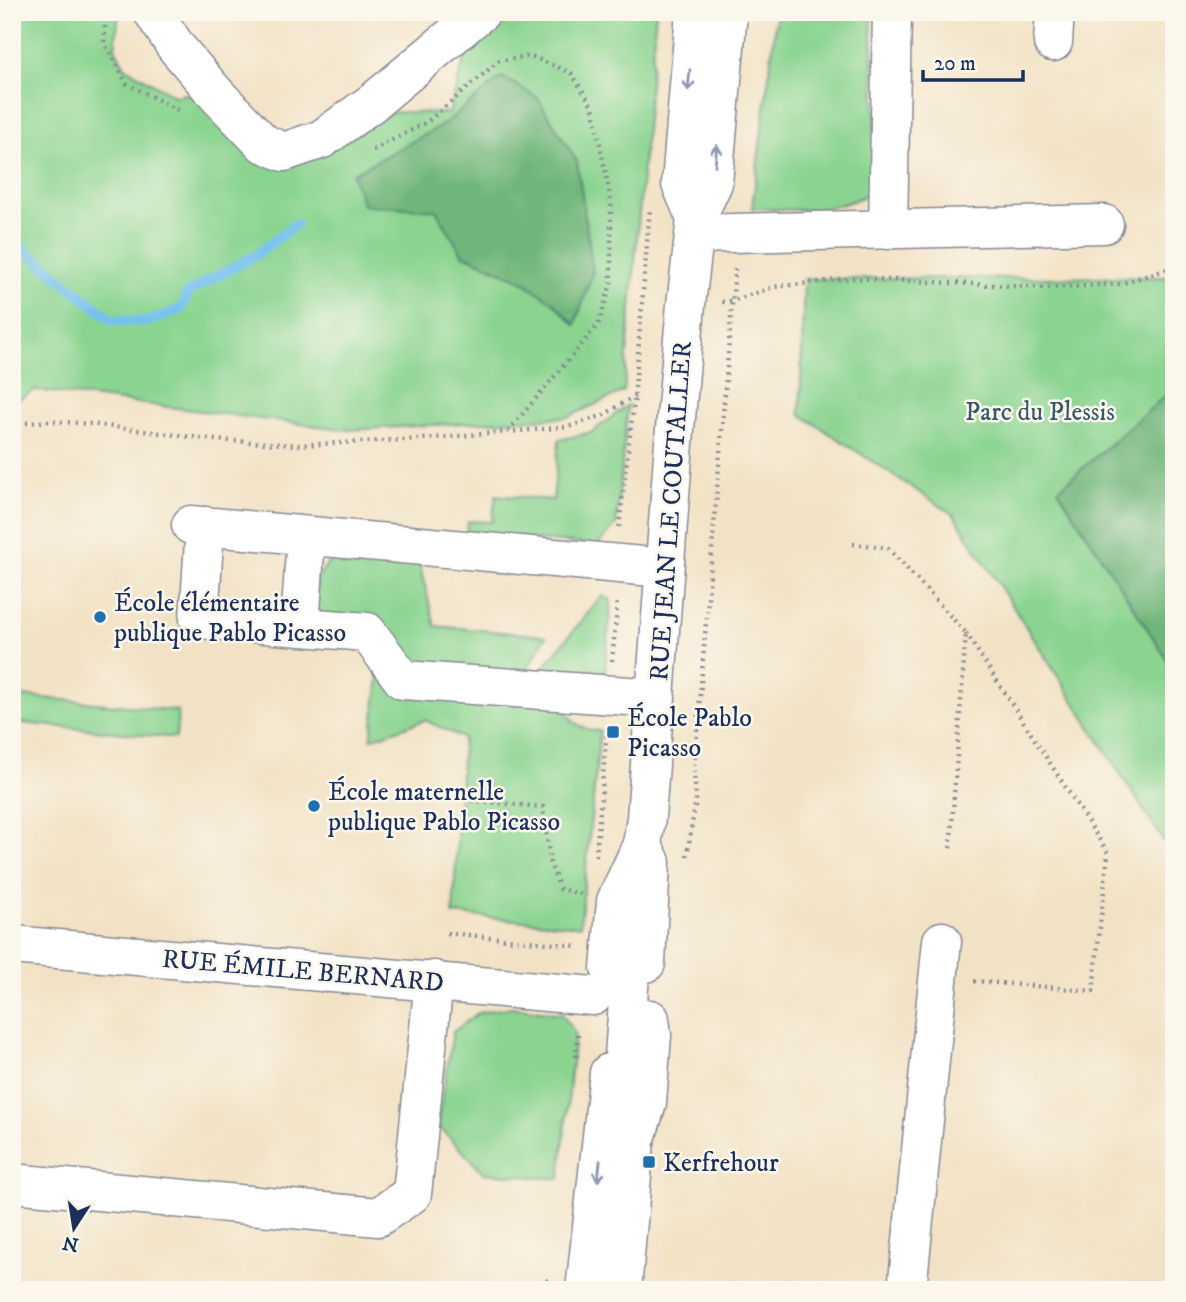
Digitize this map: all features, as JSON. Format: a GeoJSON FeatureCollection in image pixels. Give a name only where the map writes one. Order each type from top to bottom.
{"type":"FeatureCollection","features":[{"type":"Feature","properties":{"kind":"street"},"geometry":{"type":"LineString","coordinates":[[153,12],[176,47],[217,95],[263,143],[284,152],[322,139],[332,132],[372,103],[481,12]]}},
{"type":"Feature","properties":{"kind":"street","name":"RUE JEAN LE COUTALLER"},"geometry":{"type":"LineString","coordinates":[[695,12],[681,184],[695,227]]}},
{"type":"Feature","properties":{"kind":"street","name":"RUE JEAN LE COUTALLER"},"geometry":{"type":"LineString","coordinates":[[622,1290],[635,1141],[625,1096],[616,993],[616,901],[642,845],[656,698],[679,387],[695,227],[713,183],[728,12]]}},
{"type":"Feature","properties":{"kind":"street"},"geometry":{"type":"LineString","coordinates":[[888,230],[892,12]]}},
{"type":"Feature","properties":{"kind":"street"},"geometry":{"type":"LineString","coordinates":[[695,227],[737,234],[1104,224]]}},
{"type":"Feature","properties":{"kind":"street"},"geometry":{"type":"LineString","coordinates":[[656,698],[403,680],[367,632],[199,619],[198,526],[664,568]]}},
{"type":"Feature","properties":{"kind":"street"},"geometry":{"type":"LineString","coordinates":[[300,627],[306,536]]}},
{"type":"Feature","properties":{"kind":"street","name":"RUE JEAN LE COUTALLER"},"geometry":{"type":"LineString","coordinates":[[563,1282],[606,1103],[616,993],[645,960],[651,862],[642,845]]}},
{"type":"Feature","properties":{"kind":"street"},"geometry":{"type":"LineString","coordinates":[[907,1290],[942,941]]}},
{"type":"Feature","properties":{"kind":"street","name":"RUE ÉMILE BERNARD"},"geometry":{"type":"LineString","coordinates":[[12,945],[434,981],[616,993]]}},
{"type":"Feature","properties":{"kind":"street"},"geometry":{"type":"LineString","coordinates":[[12,1183],[378,1217],[412,1194],[434,981]]}},
{"type":"Feature","properties":{"kind":"path"},"geometry":{"type":"LineString","coordinates":[[106,12],[104,42],[127,83],[183,113]]}},
{"type":"Feature","properties":{"kind":"path"},"geometry":{"type":"LineString","coordinates":[[362,156],[427,122],[499,61],[531,56],[571,73],[593,107],[611,201],[611,285],[598,324],[509,430]]}},
{"type":"Feature","properties":{"kind":"path"},"geometry":{"type":"LineString","coordinates":[[596,856],[617,607],[615,596],[601,583],[601,550],[620,524],[650,204]]}},
{"type":"Feature","properties":{"kind":"path"},"geometry":{"type":"LineString","coordinates":[[686,862],[696,799],[694,770],[737,234]]}},
{"type":"Feature","properties":{"kind":"path"},"geometry":{"type":"LineString","coordinates":[[687,305],[732,301],[774,286],[855,278],[1050,288],[1120,284],[1174,267]]}},
{"type":"Feature","properties":{"kind":"path"},"geometry":{"type":"LineString","coordinates":[[12,424],[51,421],[216,440],[298,445],[422,439],[568,427],[604,415],[643,391],[679,387]]}},
{"type":"Feature","properties":{"kind":"path"},"geometry":{"type":"LineString","coordinates":[[853,544],[888,548],[966,634],[1108,853],[1093,991],[938,979]]}},
{"type":"Feature","properties":{"kind":"path"},"geometry":{"type":"LineString","coordinates":[[950,851],[966,634]]}},
{"type":"Feature","properties":{"kind":"path"},"geometry":{"type":"LineString","coordinates":[[430,797],[543,807],[550,863],[560,889],[592,897]]}},
{"type":"Feature","properties":{"kind":"path"},"geometry":{"type":"LineString","coordinates":[[447,933],[616,993],[579,1033],[576,1060]]}},
{"type":"Feature","properties":{"kind":"path"},"geometry":{"type":"LineString","coordinates":[[536,1290],[563,1282]]}},
{"type":"Feature","properties":{"kind":"green space"},"geometry":{"type":"Polygon","coordinates":[[[12,12],[119,12],[115,48],[125,67],[175,96],[198,92],[320,155],[393,112],[449,113],[467,50],[493,12],[514,12],[523,18],[527,12],[656,12],[624,391],[568,417],[349,430],[35,390],[12,403],[12,12]]]}},
{"type":"Feature","properties":{"kind":"green space"},"geometry":{"type":"Polygon","coordinates":[[[777,12],[871,12],[877,143],[870,193],[855,200],[812,210],[752,208],[777,12]]]}},
{"type":"Feature","properties":{"kind":"green space"},"geometry":{"type":"Polygon","coordinates":[[[502,77],[537,97],[577,161],[593,272],[575,325],[554,303],[520,280],[462,254],[436,210],[363,205],[352,174],[443,125],[502,77]]]}},
{"type":"Feature","properties":{"kind":"green space","name":"Parc du Plessis"},"geometry":{"type":"Polygon","coordinates":[[[1174,277],[1174,857],[954,515],[800,414],[804,279],[1174,277]]]}},
{"type":"Feature","properties":{"kind":"green space"},"geometry":{"type":"Polygon","coordinates":[[[1174,388],[1174,670],[1058,490],[1174,388]]]}},
{"type":"Feature","properties":{"kind":"green space"},"geometry":{"type":"Polygon","coordinates":[[[628,405],[616,525],[598,545],[466,534],[468,521],[492,522],[496,495],[553,500],[559,440],[592,432],[628,405]]]}},
{"type":"Feature","properties":{"kind":"green space"},"geometry":{"type":"Polygon","coordinates":[[[333,556],[419,563],[435,626],[546,636],[517,688],[560,701],[575,723],[586,729],[600,731],[580,926],[453,914],[463,738],[425,720],[371,739],[385,632],[312,618],[318,577],[333,556]]]}},
{"type":"Feature","properties":{"kind":"green space"},"geometry":{"type":"Polygon","coordinates":[[[602,596],[611,600],[604,684],[532,681],[602,596]]]}},
{"type":"Feature","properties":{"kind":"green space"},"geometry":{"type":"Polygon","coordinates":[[[12,695],[178,711],[176,738],[12,722],[12,695]]]}},
{"type":"Feature","properties":{"kind":"green space"},"geometry":{"type":"Polygon","coordinates":[[[512,1007],[562,1014],[575,1033],[560,1179],[484,1173],[437,1125],[453,1032],[478,1013],[512,1007]]]}},
{"type":"Feature","properties":{"kind":"waterway"},"geometry":{"type":"LineString","coordinates":[[12,242],[112,320],[147,322],[181,309],[188,292],[256,255],[296,224]]}},
{"type":"Feature","properties":{"kind":"place","name":"École élémentaire publique Pablo Picasso"},"geometry":{"type":"Point","coordinates":[100,617]}},
{"type":"Feature","properties":{"kind":"place","name":"École Pablo Picasso"},"geometry":{"type":"Point","coordinates":[613,732]}},
{"type":"Feature","properties":{"kind":"place","name":"École maternelle publique Pablo Picasso"},"geometry":{"type":"Point","coordinates":[314,806]}},
{"type":"Feature","properties":{"kind":"place","name":"Kerfrehour"},"geometry":{"type":"Point","coordinates":[649,1162]}}]}
